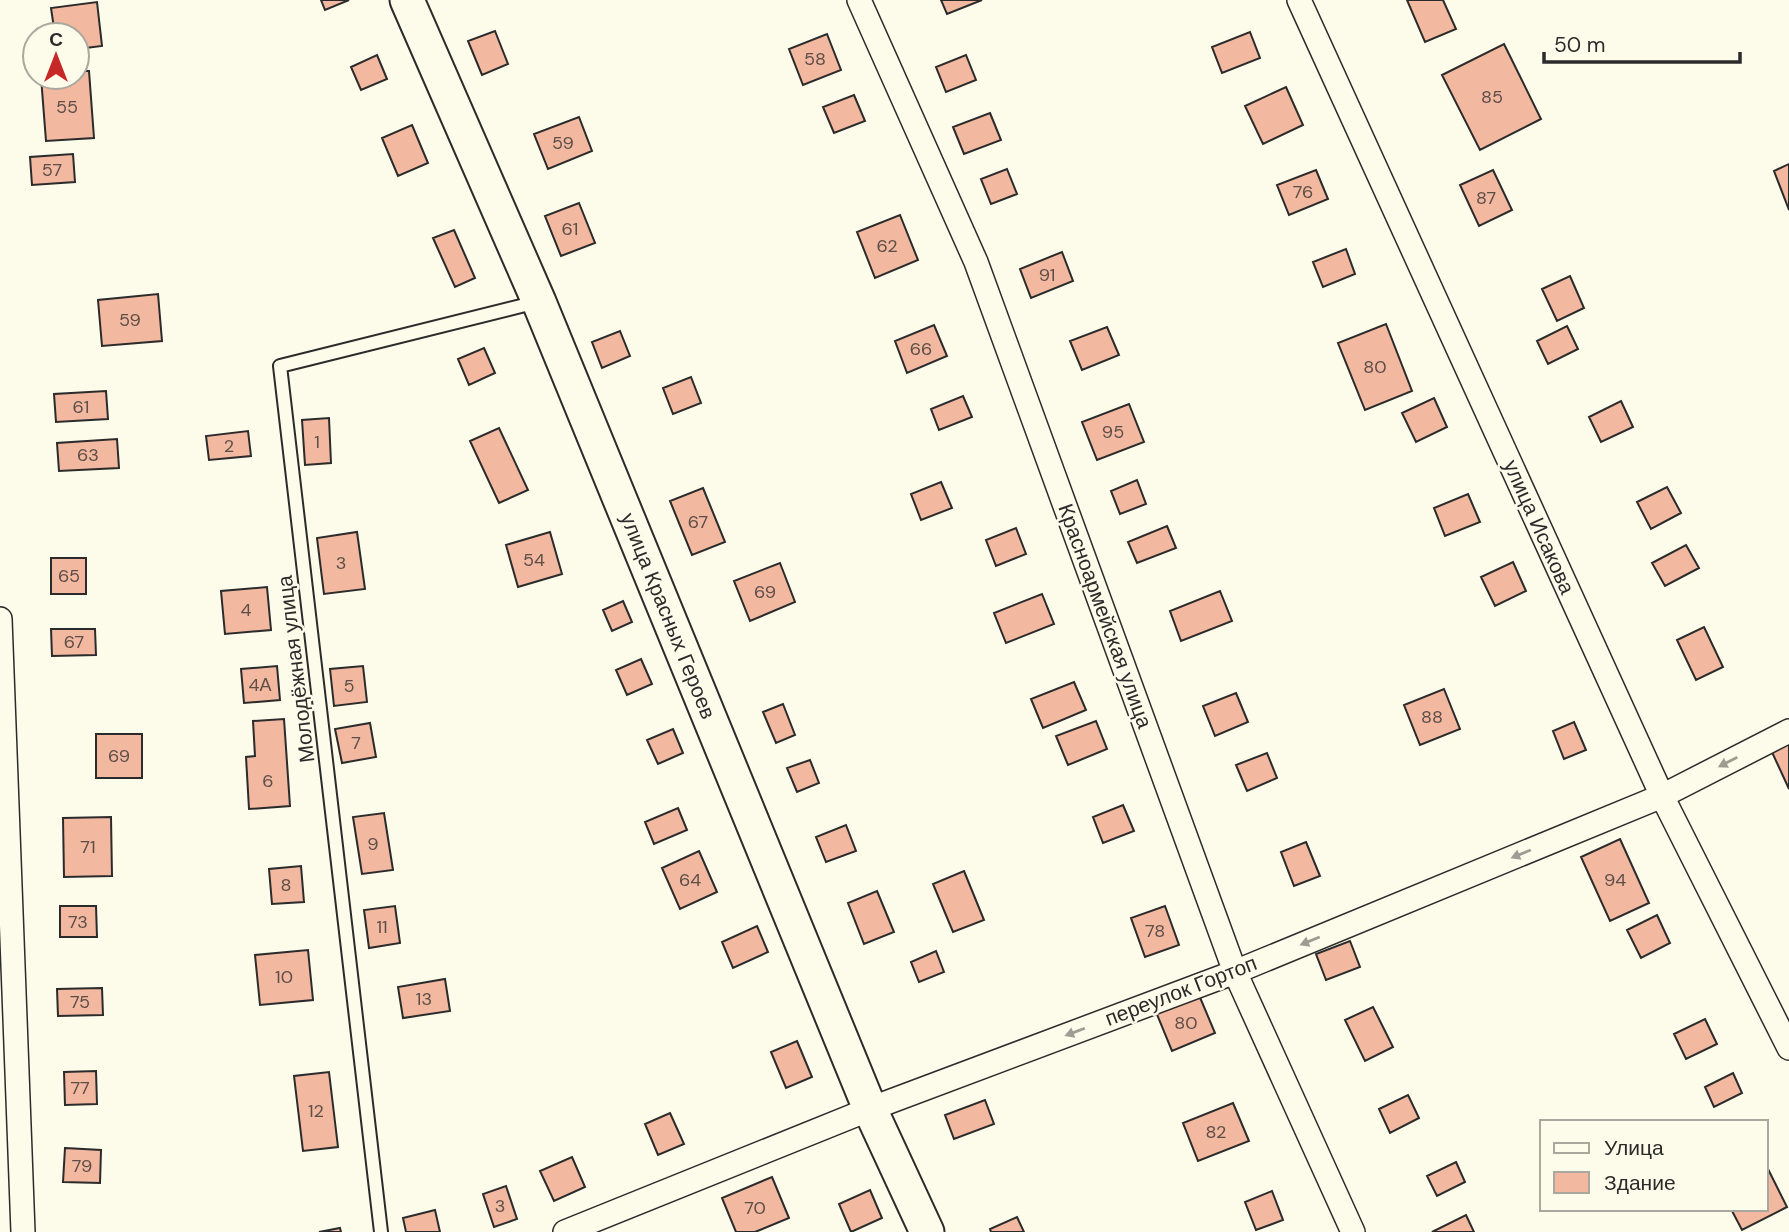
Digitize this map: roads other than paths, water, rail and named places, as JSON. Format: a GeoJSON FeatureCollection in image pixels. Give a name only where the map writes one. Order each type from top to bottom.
{"type":"FeatureCollection","features":[{"type":"Feature","properties":{"kind":"main road","name":"улица Красных Героев"},"geometry":{"type":"LineString","coordinates":[[407,0],[539,302],[870,1109],[927,1232]]}},
{"type":"Feature","properties":{"kind":"street","name":"Красноармейская улица"},"geometry":{"type":"LineString","coordinates":[[859,0],[976,262],[1235,972],[1353,1232]]}},
{"type":"Feature","properties":{"kind":"street","name":"улица Исакова"},"geometry":{"type":"LineString","coordinates":[[1299,0],[1662,796],[1789,1048]]}},
{"type":"Feature","properties":{"kind":"street"},"geometry":{"type":"LineString","coordinates":[[0,619],[23,1232]]}},
{"type":"Feature","properties":{"kind":"street","name":"переулок Гортоп"},"geometry":{"type":"LineString","coordinates":[[565,1232],[870,1109],[1235,972],[1662,796],[1789,731]]}},
{"type":"Feature","properties":{"kind":"lane","name":"Молодёжная улица"},"geometry":{"type":"LineString","coordinates":[[381,1232],[280,366],[539,302]]}}]}
